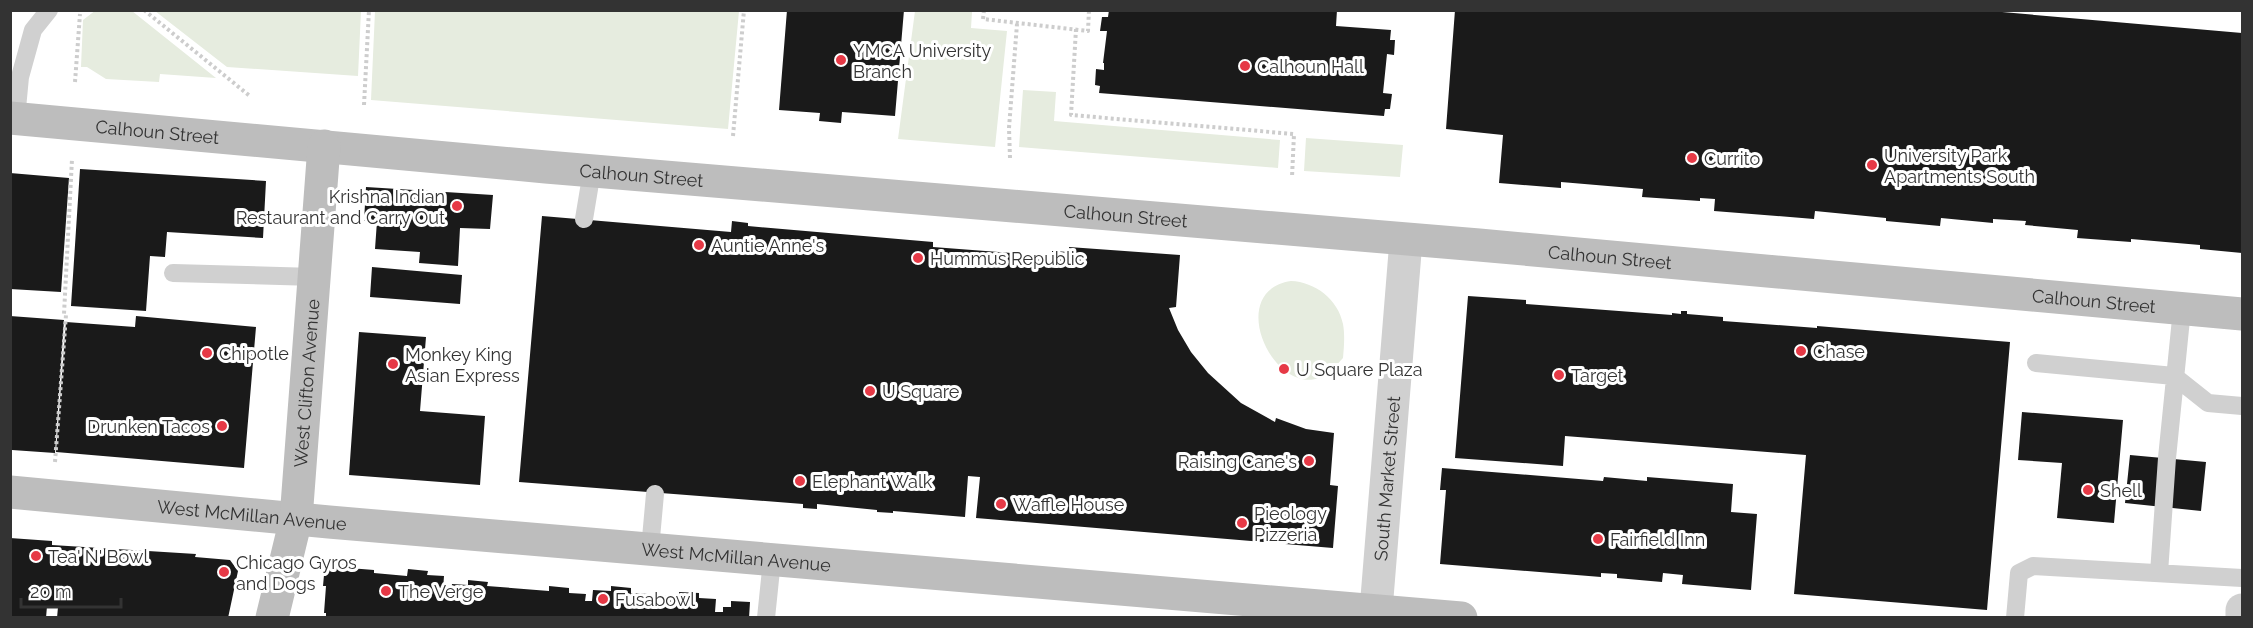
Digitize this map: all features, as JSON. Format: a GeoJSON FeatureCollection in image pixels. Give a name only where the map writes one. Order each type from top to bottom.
{"type":"FeatureCollection","features":[{"type":"Feature","properties":{"kind":"main road","name":"Calhoun Street"},"geometry":{"type":"LineString","coordinates":[[13,118],[592,171],[2242,314]]}},
{"type":"Feature","properties":{"kind":"main road","name":"West Clifton Avenue"},"geometry":{"type":"LineString","coordinates":[[273,618],[296,519],[324,146]]}},
{"type":"Feature","properties":{"kind":"main road","name":"West McMillan Avenue"},"geometry":{"type":"LineString","coordinates":[[10,492],[772,560],[1202,607],[1376,610],[1461,618]]}},
{"type":"Feature","properties":{"kind":"street","name":"South Market Street"},"geometry":{"type":"LineString","coordinates":[[1376,610],[1406,240]]}},
{"type":"Feature","properties":{"kind":"street"},"geometry":{"type":"LineString","coordinates":[[2242,610],[2242,618]]}},
{"type":"Feature","properties":{"kind":"lane"},"geometry":{"type":"LineString","coordinates":[[13,118],[20,77],[33,30],[49,10]]}},
{"type":"Feature","properties":{"kind":"lane"},"geometry":{"type":"LineString","coordinates":[[584,219],[592,171]]}},
{"type":"Feature","properties":{"kind":"lane"},"geometry":{"type":"LineString","coordinates":[[173,273],[315,277]]}},
{"type":"Feature","properties":{"kind":"lane"},"geometry":{"type":"LineString","coordinates":[[2159,573],[2174,376],[2182,309]]}},
{"type":"Feature","properties":{"kind":"lane"},"geometry":{"type":"LineString","coordinates":[[2036,363],[2174,376],[2208,403],[2242,406]]}},
{"type":"Feature","properties":{"kind":"lane"},"geometry":{"type":"LineString","coordinates":[[650,549],[655,494]]}},
{"type":"Feature","properties":{"kind":"lane"},"geometry":{"type":"LineString","coordinates":[[766,618],[772,560]]}},
{"type":"Feature","properties":{"kind":"lane"},"geometry":{"type":"LineString","coordinates":[[2015,618],[2019,573],[2033,566],[2242,578]]}},
{"type":"Feature","properties":{"kind":"path"},"geometry":{"type":"LineString","coordinates":[[144,10],[251,97]]}},
{"type":"Feature","properties":{"kind":"path"},"geometry":{"type":"LineString","coordinates":[[364,105],[369,10]]}},
{"type":"Feature","properties":{"kind":"path"},"geometry":{"type":"LineString","coordinates":[[732,136],[744,10]]}},
{"type":"Feature","properties":{"kind":"path"},"geometry":{"type":"LineString","coordinates":[[984,10],[983,19],[1088,31],[1089,10]]}},
{"type":"Feature","properties":{"kind":"path"},"geometry":{"type":"LineString","coordinates":[[75,82],[80,14]]}},
{"type":"Feature","properties":{"kind":"path"},"geometry":{"type":"LineString","coordinates":[[1010,158],[1009,128],[1017,24]]}},
{"type":"Feature","properties":{"kind":"path"},"geometry":{"type":"LineString","coordinates":[[1076,29],[1071,115],[1294,134],[1292,177]]}},
{"type":"Feature","properties":{"kind":"path"},"geometry":{"type":"LineString","coordinates":[[55,466],[66,315],[64,314],[72,159]]}},
{"type":"Feature","properties":{"kind":"shaded area"},"geometry":{"type":"Polygon","coordinates":[[[96,10],[132,11],[216,78],[160,74],[159,82],[106,79],[87,67],[81,67],[83,20],[96,10]]]}},
{"type":"Feature","properties":{"kind":"shaded area"},"geometry":{"type":"Polygon","coordinates":[[[155,11],[361,11],[358,76],[227,67],[155,11]]]}},
{"type":"Feature","properties":{"kind":"shaded area"},"geometry":{"type":"Polygon","coordinates":[[[375,11],[739,11],[728,129],[371,100],[375,11]]]}},
{"type":"Feature","properties":{"kind":"shaded area"},"geometry":{"type":"Polygon","coordinates":[[[915,11],[972,12],[971,28],[1007,31],[995,147],[898,139],[915,11]]]}},
{"type":"Feature","properties":{"kind":"shaded area"},"geometry":{"type":"Polygon","coordinates":[[[1023,90],[1056,92],[1054,121],[1280,140],[1278,168],[1019,147],[1023,90]]]}},
{"type":"Feature","properties":{"kind":"shaded area"},"geometry":{"type":"Polygon","coordinates":[[[1306,138],[1403,145],[1400,177],[1304,171],[1306,138]]]}},
{"type":"Feature","properties":{"kind":"shaded area"},"geometry":{"type":"Polygon","coordinates":[[[1291,281],[1317,288],[1331,300],[1343,324],[1343,358],[1330,372],[1311,380],[1293,376],[1277,363],[1265,345],[1259,325],[1260,305],[1270,290],[1291,281]]]}},
{"type":"Feature","properties":{"kind":"building","name":"YMCA University Branch"},"geometry":{"type":"Polygon","coordinates":[[[787,10],[904,10],[895,116],[842,112],[841,123],[819,121],[820,113],[779,110],[787,10]]]}},
{"type":"Feature","properties":{"kind":"building","name":"Calhoun Hall"},"geometry":{"type":"Polygon","coordinates":[[[1109,10],[1337,10],[1336,26],[1391,30],[1390,40],[1395,40],[1394,55],[1387,54],[1383,93],[1392,94],[1390,109],[1385,109],[1384,116],[1099,93],[1100,86],[1095,85],[1096,69],[1104,70],[1107,31],[1100,31],[1102,17],[1108,17],[1109,10]]]}},
{"type":"Feature","properties":{"kind":"building"},"geometry":{"type":"Polygon","coordinates":[[[1455,10],[1979,10],[2242,33],[2242,253],[2200,249],[2200,245],[2131,239],[2131,242],[2077,238],[2078,230],[2025,225],[2026,221],[1993,219],[1993,223],[1941,218],[1940,226],[1815,211],[1814,219],[1714,211],[1715,199],[1700,198],[1700,201],[1642,197],[1643,189],[1561,182],[1561,188],[1499,183],[1503,135],[1446,129],[1455,10]]]}},
{"type":"Feature","properties":{"kind":"building"},"geometry":{"type":"Polygon","coordinates":[[[80,169],[266,181],[263,238],[167,232],[165,257],[150,256],[146,311],[71,306],[80,169]]]}},
{"type":"Feature","properties":{"kind":"building"},"geometry":{"type":"Polygon","coordinates":[[[10,173],[69,178],[61,292],[10,289],[10,173]]]}},
{"type":"Feature","properties":{"kind":"building"},"geometry":{"type":"Polygon","coordinates":[[[366,187],[493,195],[490,229],[460,228],[458,266],[419,263],[420,252],[375,249],[377,221],[364,221],[366,187]]]}},
{"type":"Feature","properties":{"kind":"building","name":"U Square"},"geometry":{"type":"Polygon","coordinates":[[[542,216],[731,232],[732,221],[748,223],[748,226],[933,242],[933,247],[1052,256],[1052,251],[1069,252],[1069,247],[1180,255],[1176,307],[1169,308],[1191,352],[1208,373],[1241,403],[1275,422],[1276,418],[1306,429],[1334,433],[1330,485],[1338,486],[1333,548],[976,518],[980,477],[968,476],[965,517],[893,511],[893,513],[877,512],[877,510],[817,504],[817,509],[803,508],[803,504],[519,482],[542,216]]]}},
{"type":"Feature","properties":{"kind":"building"},"geometry":{"type":"Polygon","coordinates":[[[372,267],[462,275],[460,304],[370,297],[372,267]]]}},
{"type":"Feature","properties":{"kind":"building"},"geometry":{"type":"Polygon","coordinates":[[[1468,296],[1526,300],[1526,304],[1672,315],[1672,313],[1681,314],[1681,311],[1687,311],[1687,314],[1723,317],[1723,321],[1817,328],[1817,326],[2010,342],[1987,610],[1794,594],[1806,455],[1565,436],[1563,466],[1455,458],[1468,296]]]}},
{"type":"Feature","properties":{"kind":"building"},"geometry":{"type":"Polygon","coordinates":[[[10,316],[64,320],[55,453],[10,448],[10,316]]]}},
{"type":"Feature","properties":{"kind":"building"},"geometry":{"type":"Polygon","coordinates":[[[136,316],[256,327],[244,468],[56,452],[66,322],[135,327],[136,316]]]}},
{"type":"Feature","properties":{"kind":"building"},"geometry":{"type":"Polygon","coordinates":[[[359,332],[426,337],[420,411],[485,416],[480,485],[349,475],[359,332]]]}},
{"type":"Feature","properties":{"kind":"building","name":"Shell"},"geometry":{"type":"Polygon","coordinates":[[[2022,412],[2123,420],[2114,523],[2057,518],[2062,463],[2018,460],[2022,412]]]}},
{"type":"Feature","properties":{"kind":"building","name":"Shell"},"geometry":{"type":"Polygon","coordinates":[[[2130,455],[2206,462],[2201,511],[2125,503],[2130,455]]]}},
{"type":"Feature","properties":{"kind":"building","name":"Fairfield Inn"},"geometry":{"type":"Polygon","coordinates":[[[1442,468],[1603,481],[1604,477],[1647,481],[1647,477],[1733,484],[1731,512],[1757,514],[1751,590],[1682,584],[1683,575],[1663,573],[1662,582],[1617,578],[1617,574],[1601,573],[1601,577],[1440,564],[1446,490],[1440,490],[1442,468]]]}},
{"type":"Feature","properties":{"kind":"building"},"geometry":{"type":"Polygon","coordinates":[[[10,538],[52,541],[52,545],[196,554],[195,557],[230,560],[238,571],[228,618],[57,618],[58,607],[47,606],[46,618],[10,618],[10,538]]]}},
{"type":"Feature","properties":{"kind":"building","name":"The Verge"},"geometry":{"type":"Polygon","coordinates":[[[325,564],[349,565],[349,568],[374,570],[374,573],[407,576],[408,569],[428,571],[427,575],[444,576],[443,590],[451,591],[452,584],[468,585],[468,580],[488,582],[487,586],[549,591],[549,586],[569,588],[569,593],[586,594],[585,601],[592,601],[593,590],[611,591],[611,586],[631,588],[631,593],[648,594],[647,607],[661,608],[662,595],[679,596],[679,592],[699,593],[699,598],[716,599],[715,612],[723,612],[723,607],[731,607],[731,601],[750,602],[749,618],[326,618],[326,613],[324,613],[326,586],[323,586],[325,564]]]}},
{"type":"Feature","properties":{"kind":"place","name":"YMCA University Branch"},"geometry":{"type":"Point","coordinates":[841,60]}},
{"type":"Feature","properties":{"kind":"place","name":"Calhoun Hall"},"geometry":{"type":"Point","coordinates":[1245,66]}},
{"type":"Feature","properties":{"kind":"place","name":"Currito"},"geometry":{"type":"Point","coordinates":[1692,158]}},
{"type":"Feature","properties":{"kind":"place","name":"University Park Apartments South"},"geometry":{"type":"Point","coordinates":[1872,165]}},
{"type":"Feature","properties":{"kind":"place","name":"Krishna Indian Restaurant and Carry Out"},"geometry":{"type":"Point","coordinates":[457,206]}},
{"type":"Feature","properties":{"kind":"place","name":"Auntie Anne's"},"geometry":{"type":"Point","coordinates":[699,245]}},
{"type":"Feature","properties":{"kind":"place","name":"Hummus Republic"},"geometry":{"type":"Point","coordinates":[918,258]}},
{"type":"Feature","properties":{"kind":"place","name":"Chase"},"geometry":{"type":"Point","coordinates":[1801,351]}},
{"type":"Feature","properties":{"kind":"place","name":"Chipotle"},"geometry":{"type":"Point","coordinates":[207,353]}},
{"type":"Feature","properties":{"kind":"place","name":"Monkey King Asian Express"},"geometry":{"type":"Point","coordinates":[393,364]}},
{"type":"Feature","properties":{"kind":"place","name":"U Square Plaza"},"geometry":{"type":"Point","coordinates":[1284,369]}},
{"type":"Feature","properties":{"kind":"place","name":"Target"},"geometry":{"type":"Point","coordinates":[1559,375]}},
{"type":"Feature","properties":{"kind":"place","name":"U Square"},"geometry":{"type":"Point","coordinates":[870,391]}},
{"type":"Feature","properties":{"kind":"place","name":"Drunken Tacos"},"geometry":{"type":"Point","coordinates":[222,426]}},
{"type":"Feature","properties":{"kind":"place","name":"Raising Cane's"},"geometry":{"type":"Point","coordinates":[1309,461]}},
{"type":"Feature","properties":{"kind":"place","name":"Elephant Walk"},"geometry":{"type":"Point","coordinates":[800,481]}},
{"type":"Feature","properties":{"kind":"place","name":"Shell"},"geometry":{"type":"Point","coordinates":[2088,490]}},
{"type":"Feature","properties":{"kind":"place","name":"Waffle House"},"geometry":{"type":"Point","coordinates":[1001,504]}},
{"type":"Feature","properties":{"kind":"place","name":"Pieology Pizzeria"},"geometry":{"type":"Point","coordinates":[1242,523]}},
{"type":"Feature","properties":{"kind":"place","name":"Fairfield Inn"},"geometry":{"type":"Point","coordinates":[1598,539]}},
{"type":"Feature","properties":{"kind":"place","name":"Tea' N' Bowl"},"geometry":{"type":"Point","coordinates":[36,556]}},
{"type":"Feature","properties":{"kind":"place","name":"Chicago Gyros and Dogs"},"geometry":{"type":"Point","coordinates":[224,572]}},
{"type":"Feature","properties":{"kind":"place","name":"The Verge"},"geometry":{"type":"Point","coordinates":[386,591]}},
{"type":"Feature","properties":{"kind":"place","name":"Fusabowl"},"geometry":{"type":"Point","coordinates":[603,599]}}]}
